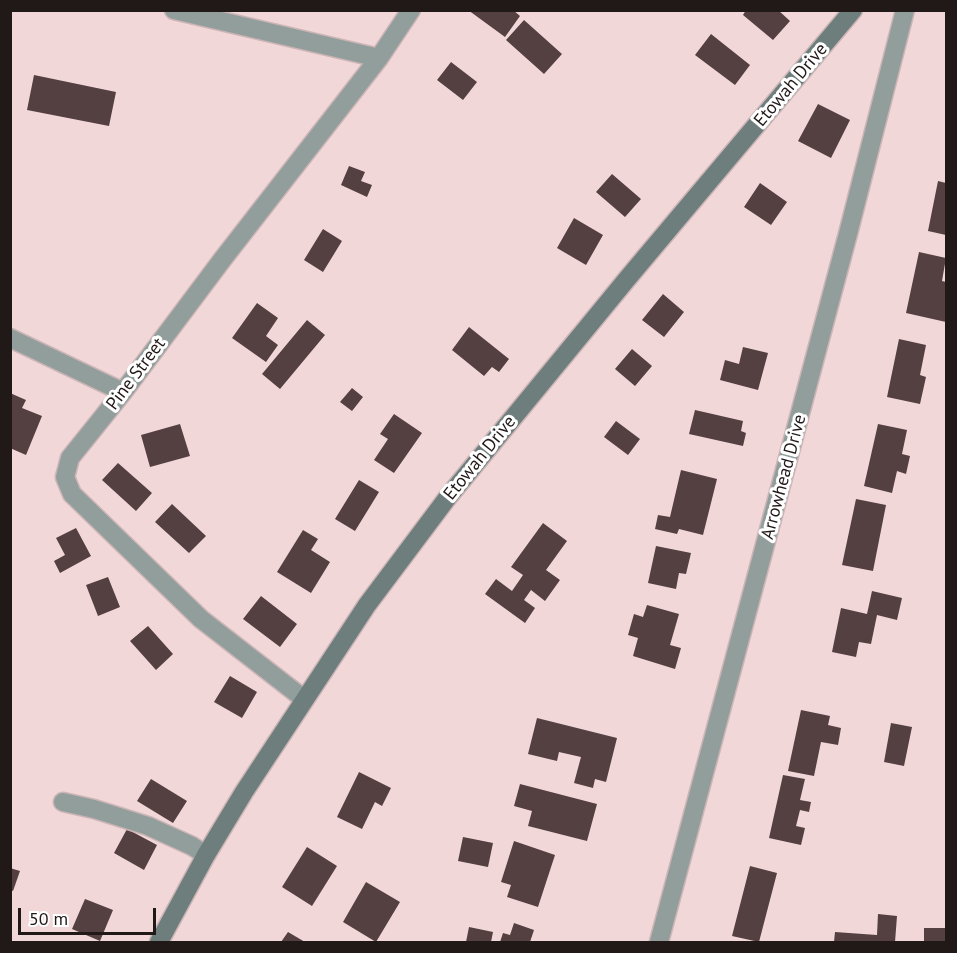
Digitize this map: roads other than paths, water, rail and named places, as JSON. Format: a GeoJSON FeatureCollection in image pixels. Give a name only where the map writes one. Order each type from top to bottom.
{"type":"FeatureCollection","features":[{"type":"Feature","properties":{"kind":"street"},"geometry":{"type":"LineString","coordinates":[[174,10],[379,58]]}},
{"type":"Feature","properties":{"kind":"street","name":"Pine Street"},"geometry":{"type":"LineString","coordinates":[[304,699],[201,619],[72,494],[65,477],[70,458],[379,58],[411,10]]}},
{"type":"Feature","properties":{"kind":"street","name":"Etowah Drive"},"geometry":{"type":"LineString","coordinates":[[159,942],[206,855],[367,604],[447,497],[853,10]]}},
{"type":"Feature","properties":{"kind":"street","name":"Arrowhead Drive"},"geometry":{"type":"LineString","coordinates":[[659,942],[849,230],[905,10]]}},
{"type":"Feature","properties":{"kind":"street"},"geometry":{"type":"LineString","coordinates":[[10,338],[123,392]]}},
{"type":"Feature","properties":{"kind":"street"},"geometry":{"type":"LineString","coordinates":[[63,802],[148,826],[206,855]]}}]}
